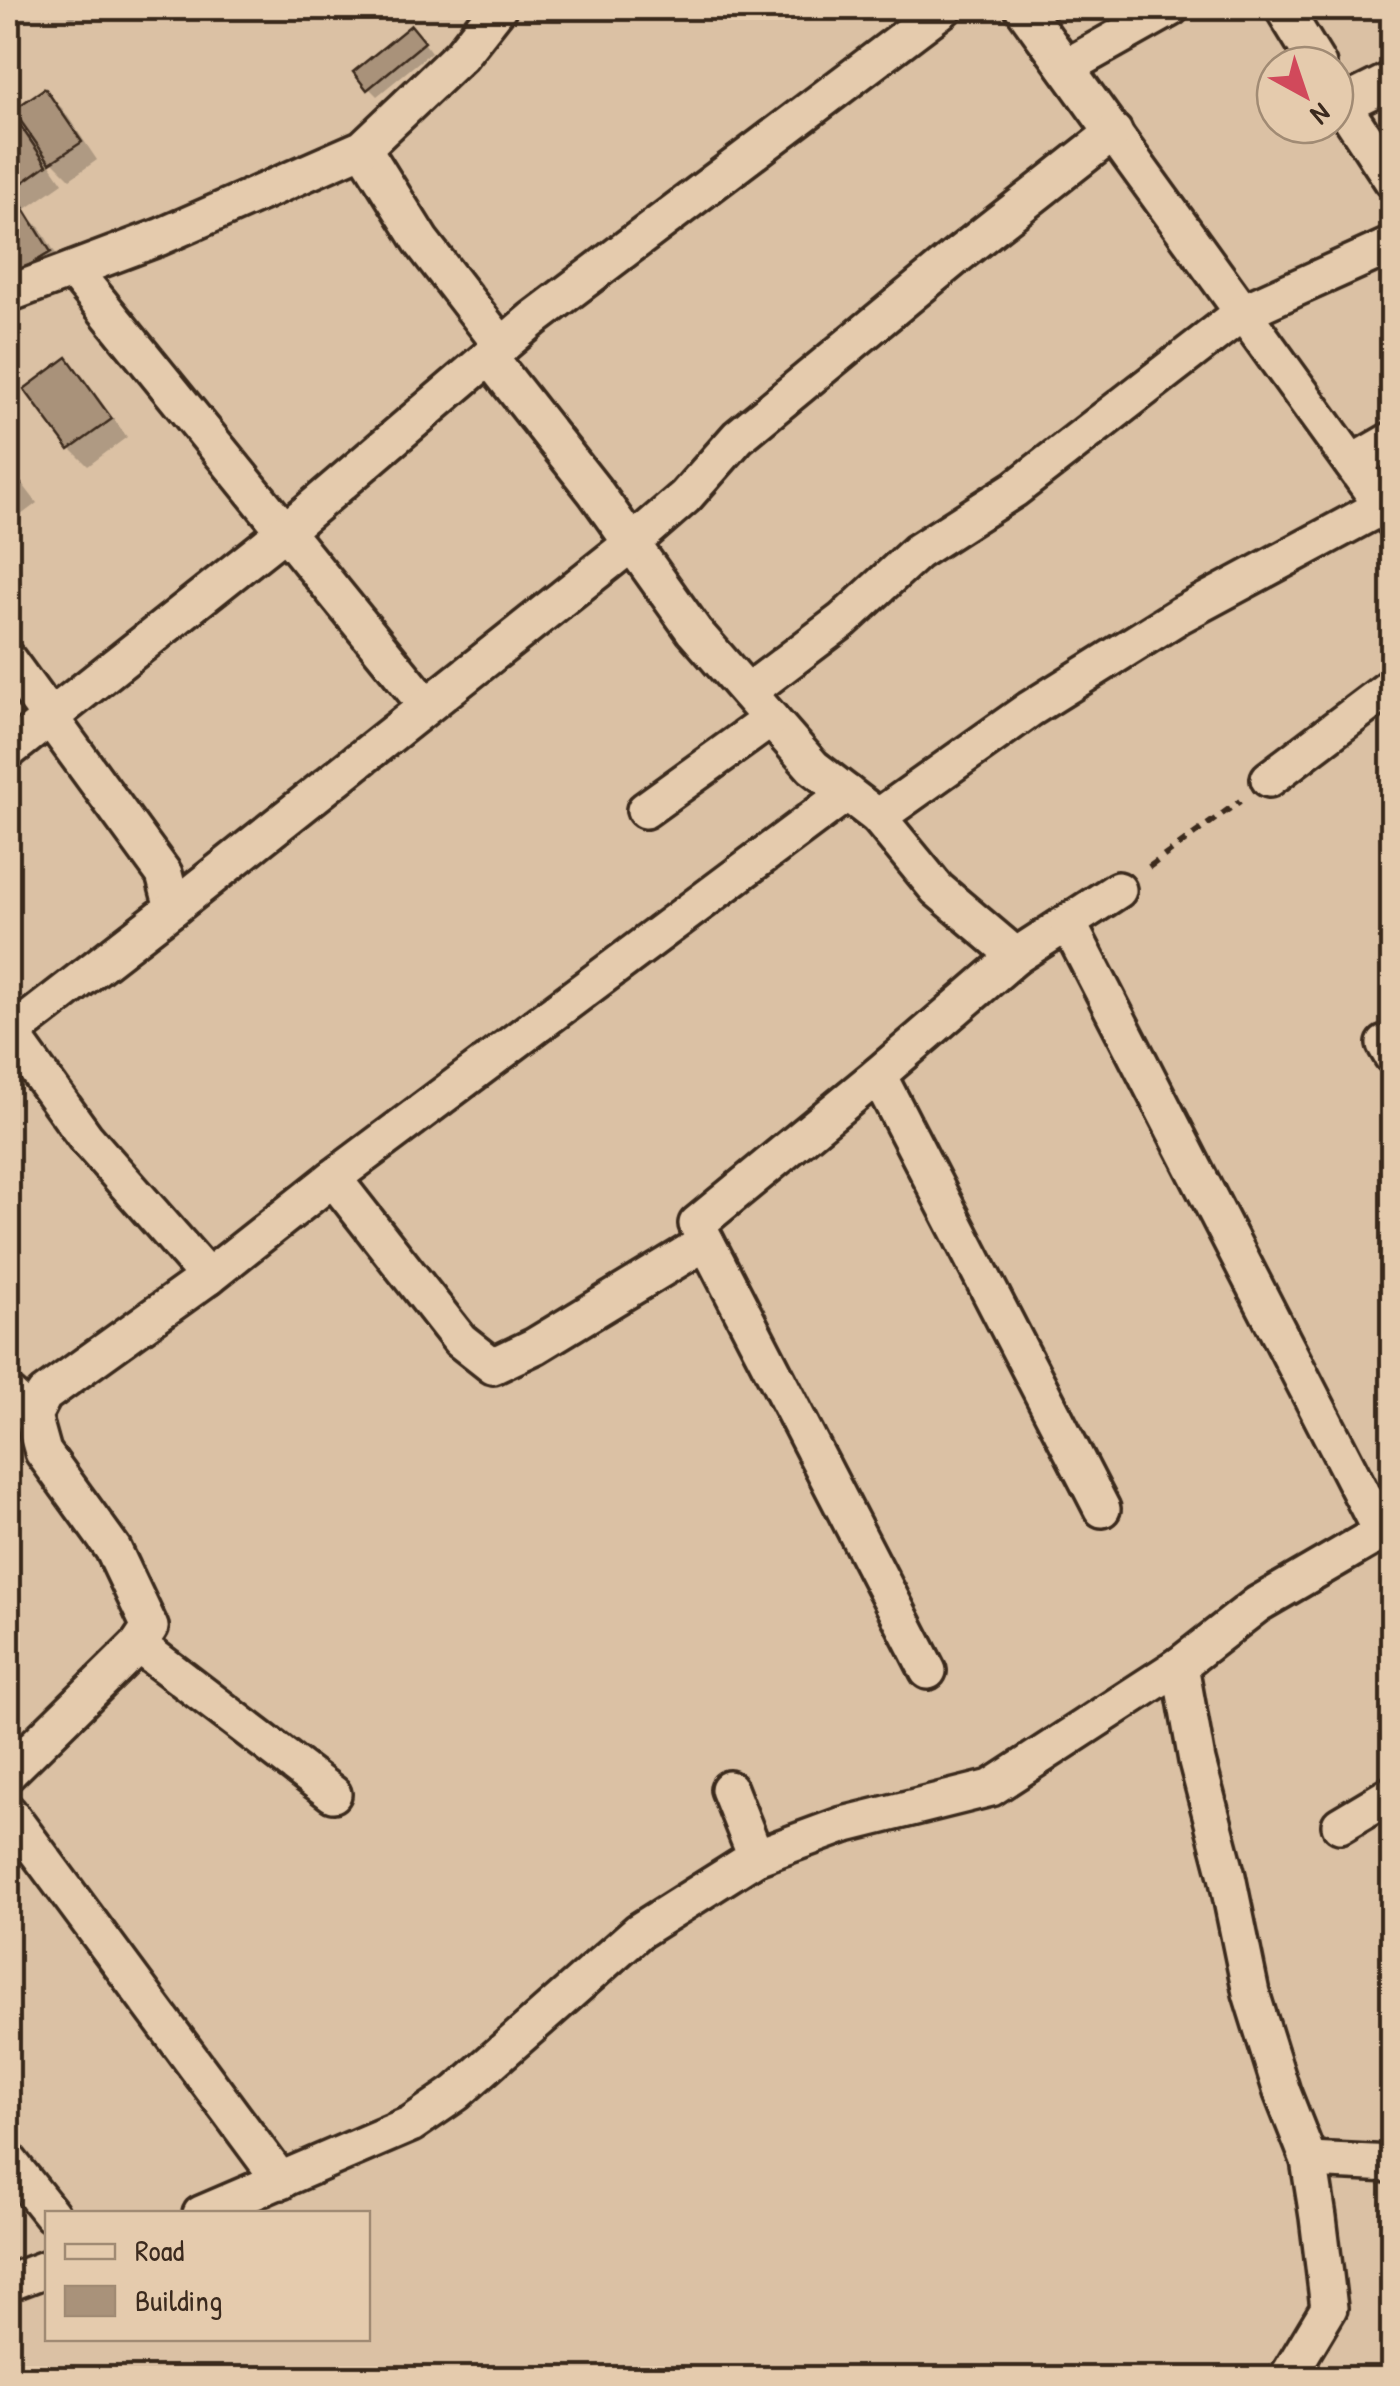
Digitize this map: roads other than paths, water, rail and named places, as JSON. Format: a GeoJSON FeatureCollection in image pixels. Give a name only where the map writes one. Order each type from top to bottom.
{"type":"FeatureCollection","features":[{"type":"Feature","properties":{"kind":"street"},"geometry":{"type":"LineString","coordinates":[[8,294],[160,237],[363,148],[461,55],[498,8]]}},
{"type":"Feature","properties":{"kind":"street"},"geometry":{"type":"LineString","coordinates":[[8,752],[284,532],[533,319],[944,8]]}},
{"type":"Feature","properties":{"kind":"street"},"geometry":{"type":"LineString","coordinates":[[878,817],[1030,709],[1180,615],[1388,512],[1022,8]]}},
{"type":"Feature","properties":{"kind":"street"},"geometry":{"type":"LineString","coordinates":[[1066,67],[1171,8]]}},
{"type":"Feature","properties":{"kind":"street"},"geometry":{"type":"LineString","coordinates":[[1283,8],[1306,45]]}},
{"type":"Feature","properties":{"kind":"street"},"geometry":{"type":"LineString","coordinates":[[1355,93],[1392,80]]}},
{"type":"Feature","properties":{"kind":"street"},"geometry":{"type":"LineString","coordinates":[[1355,123],[1392,180]]}},
{"type":"Feature","properties":{"kind":"street"},"geometry":{"type":"LineString","coordinates":[[208,1277],[86,1137],[9,1035],[632,543],[685,498],[738,436],[1114,132]]}},
{"type":"Feature","properties":{"kind":"street"},"geometry":{"type":"LineString","coordinates":[[363,148],[496,352],[694,631],[813,767],[878,817],[937,888],[1016,956]]}},
{"type":"Feature","properties":{"kind":"street"},"geometry":{"type":"LineString","coordinates":[[748,692],[843,620],[917,552],[1015,488],[1243,312],[1392,245]]}},
{"type":"Feature","properties":{"kind":"street"},"geometry":{"type":"LineString","coordinates":[[73,270],[426,706]]}},
{"type":"Feature","properties":{"kind":"street"},"geometry":{"type":"LineString","coordinates":[[1352,462],[1392,440]]}},
{"type":"Feature","properties":{"kind":"street"},"geometry":{"type":"LineString","coordinates":[[8,660],[164,874],[174,908]]}},
{"type":"Feature","properties":{"kind":"street"},"geometry":{"type":"LineString","coordinates":[[1269,780],[1392,686]]}},
{"type":"Feature","properties":{"kind":"street"},"geometry":{"type":"LineString","coordinates":[[645,810],[771,719]]}},
{"type":"Feature","properties":{"kind":"street"},"geometry":{"type":"LineString","coordinates":[[8,1773],[138,1645],[150,1627],[113,1549],[43,1452],[15,1403],[44,1395],[208,1277],[333,1178],[848,793]]}},
{"type":"Feature","properties":{"kind":"street"},"geometry":{"type":"LineString","coordinates":[[928,1671],[696,1224],[1016,956],[1118,890]]}},
{"type":"Feature","properties":{"kind":"street"},"geometry":{"type":"LineString","coordinates":[[208,2211],[411,2124],[456,2093],[639,1930],[756,1857],[843,1825],[991,1788],[1180,1665],[1258,1604],[1387,1529],[1068,923]]}},
{"type":"Feature","properties":{"kind":"street"},"geometry":{"type":"LineString","coordinates":[[878,1075],[1102,1508]]}},
{"type":"Feature","properties":{"kind":"street"},"geometry":{"type":"LineString","coordinates":[[333,1178],[460,1340],[493,1366],[535,1346],[706,1242]]}},
{"type":"Feature","properties":{"kind":"street"},"geometry":{"type":"LineString","coordinates":[[138,1645],[333,1794]]}},
{"type":"Feature","properties":{"kind":"street"},"geometry":{"type":"LineString","coordinates":[[1180,1665],[1197,1761],[1227,1876],[1251,1993],[1282,2092],[1309,2160],[1328,2308],[1287,2378]]}},
{"type":"Feature","properties":{"kind":"street"},"geometry":{"type":"LineString","coordinates":[[729,1789],[756,1857]]}},
{"type":"Feature","properties":{"kind":"street"},"geometry":{"type":"LineString","coordinates":[[1340,1825],[1392,1794]]}},
{"type":"Feature","properties":{"kind":"street"},"geometry":{"type":"LineString","coordinates":[[8,1812],[281,2181]]}},
{"type":"Feature","properties":{"kind":"street"},"geometry":{"type":"LineString","coordinates":[[8,2160],[49,2211]]}},
{"type":"Feature","properties":{"kind":"street"},"geometry":{"type":"LineString","coordinates":[[1309,2160],[1392,2164]]}},
{"type":"Feature","properties":{"kind":"street"},"geometry":{"type":"LineString","coordinates":[[8,2283],[45,2269]]}}]}
